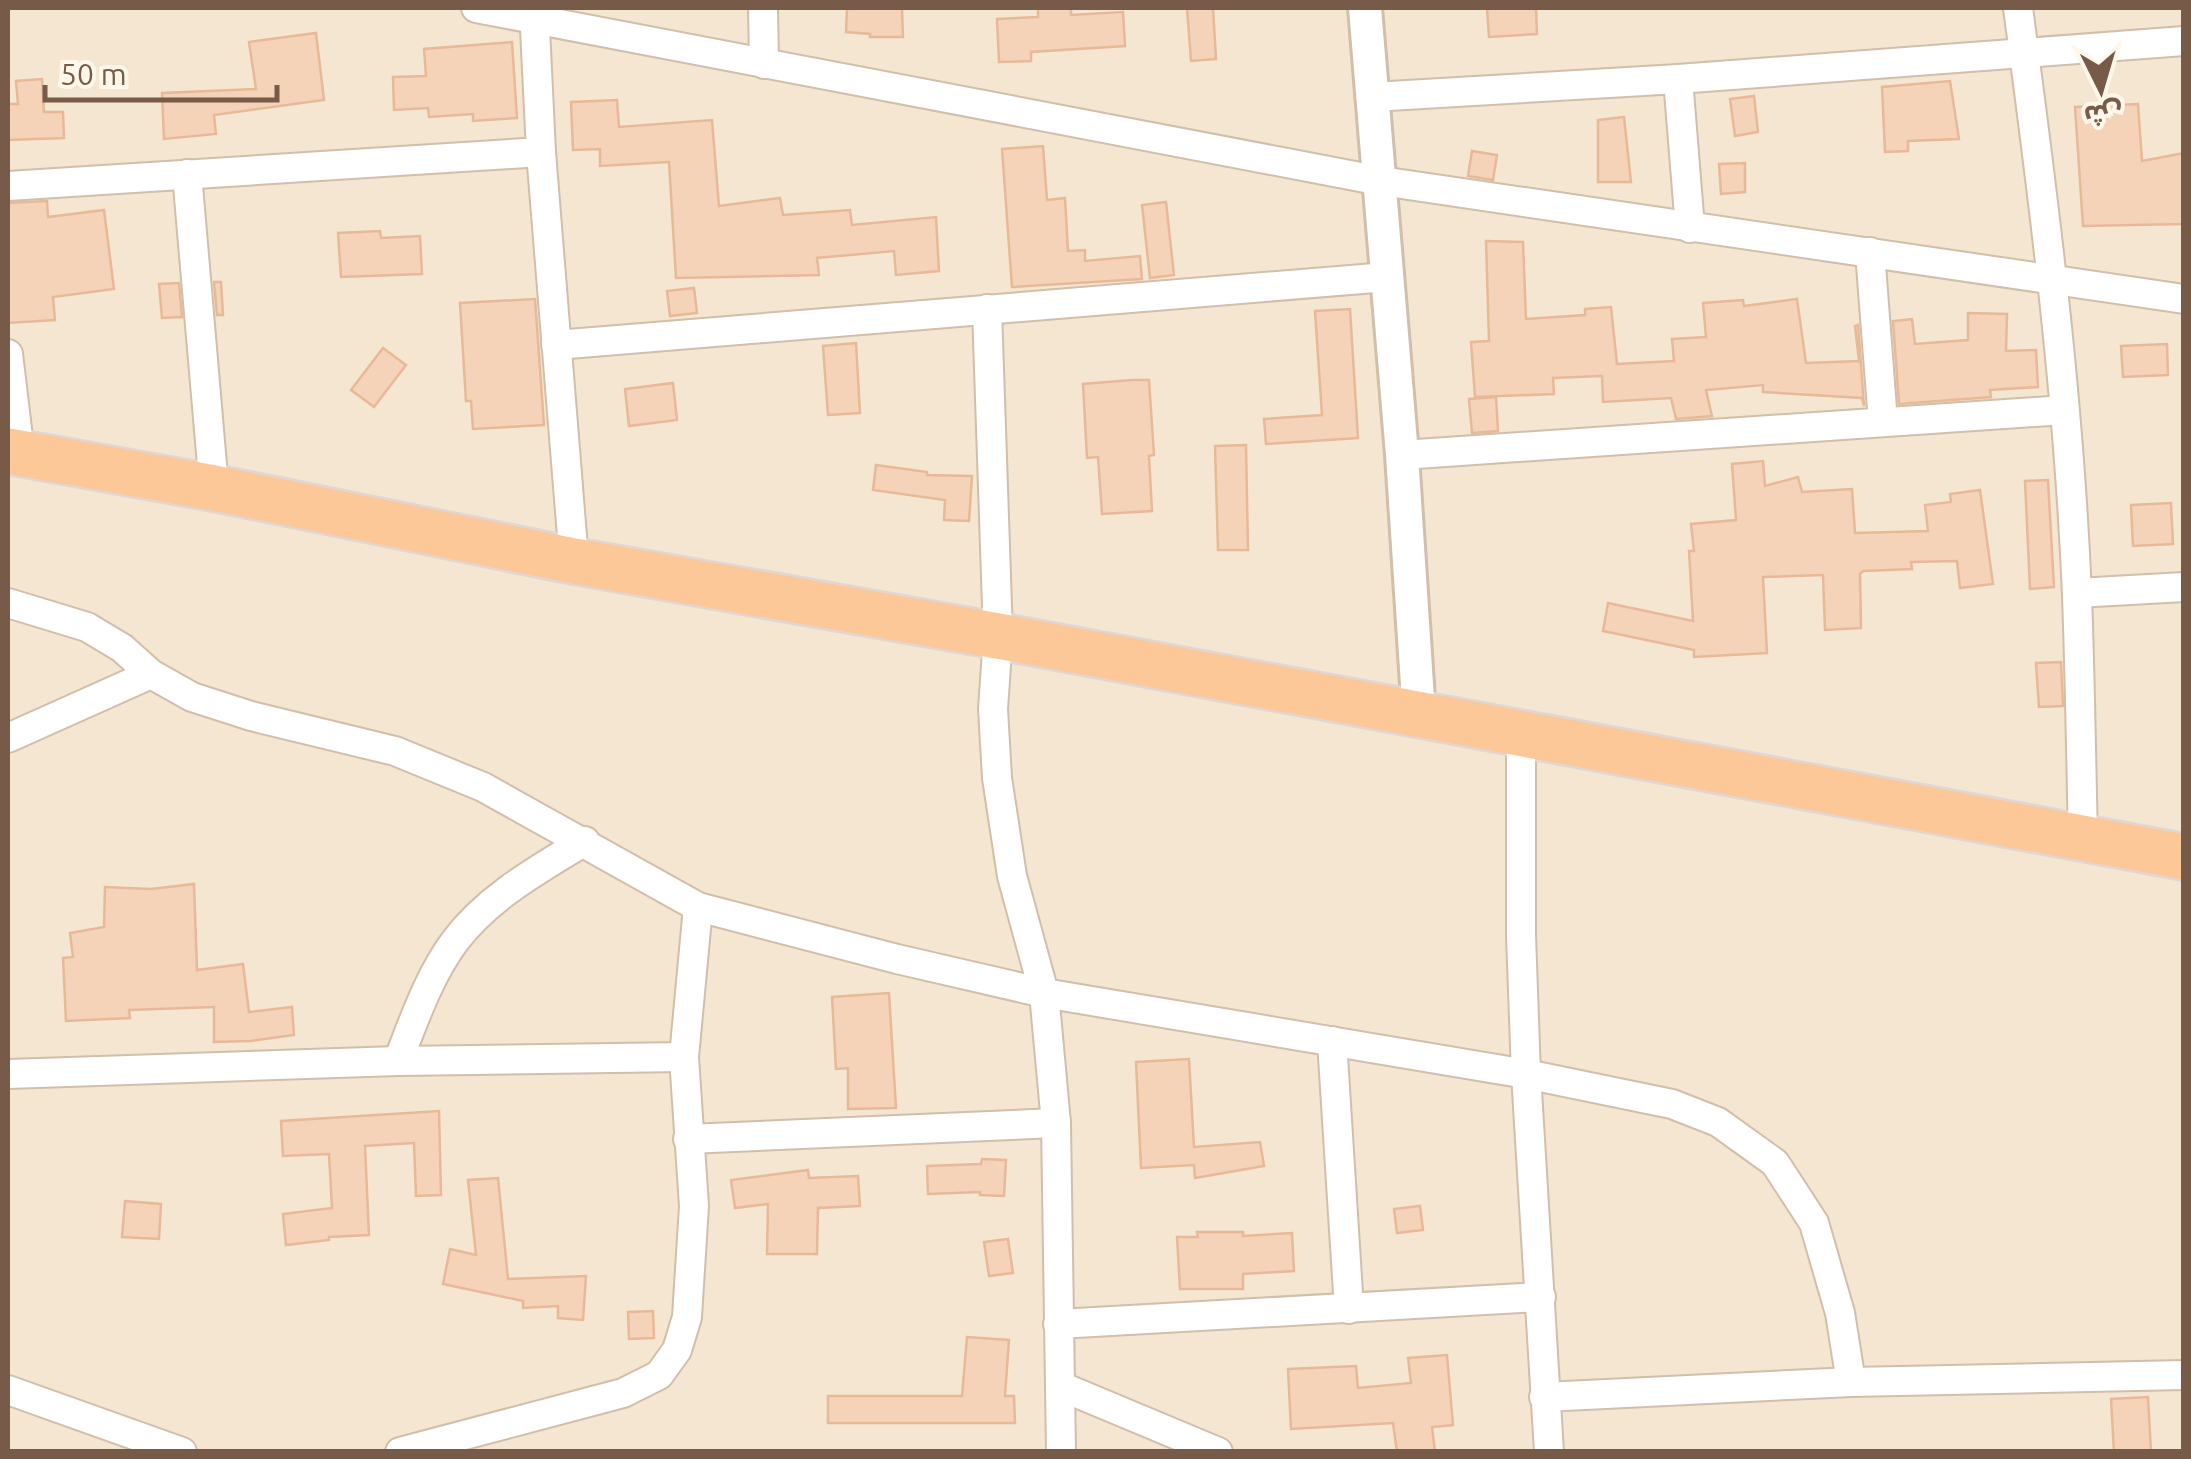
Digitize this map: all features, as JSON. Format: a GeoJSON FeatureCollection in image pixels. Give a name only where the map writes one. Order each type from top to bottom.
{"type":"FeatureCollection","features":[{"type":"Feature","properties":{"kind":"highway"},"geometry":{"type":"LineString","coordinates":[[14,452],[574,561],[2184,857]]}},
{"type":"Feature","properties":{"kind":"street"},"geometry":{"type":"LineString","coordinates":[[476,8],[535,12],[764,64],[1381,181],[2184,298]]}},
{"type":"Feature","properties":{"kind":"street"},"geometry":{"type":"LineString","coordinates":[[763,8],[764,64]]}},
{"type":"Feature","properties":{"kind":"street"},"geometry":{"type":"LineString","coordinates":[[1365,8],[1402,454],[1418,715]]}},
{"type":"Feature","properties":{"kind":"street"},"geometry":{"type":"LineString","coordinates":[[2018,8],[2052,277],[2064,410],[2077,593],[2083,838]]}},
{"type":"Feature","properties":{"kind":"street"},"geometry":{"type":"LineString","coordinates":[[535,12],[541,152],[574,561]]}},
{"type":"Feature","properties":{"kind":"street"},"geometry":{"type":"LineString","coordinates":[[1372,98],[2184,41]]}},
{"type":"Feature","properties":{"kind":"street"},"geometry":{"type":"LineString","coordinates":[[1678,79],[1690,228]]}},
{"type":"Feature","properties":{"kind":"street"},"geometry":{"type":"LineString","coordinates":[[8,186],[541,152]]}},
{"type":"Feature","properties":{"kind":"street"},"geometry":{"type":"LineString","coordinates":[[187,174],[214,488]]}},
{"type":"Feature","properties":{"kind":"street"},"geometry":{"type":"LineString","coordinates":[[1870,252],[1884,422]]}},
{"type":"Feature","properties":{"kind":"street"},"geometry":{"type":"LineString","coordinates":[[556,345],[1387,276]]}},
{"type":"Feature","properties":{"kind":"street"},"geometry":{"type":"LineString","coordinates":[[987,310],[998,636],[993,709],[997,778],[1012,876],[1044,993],[1056,1123],[1061,1452]]}},
{"type":"Feature","properties":{"kind":"street"},"geometry":{"type":"LineString","coordinates":[[8,354],[14,452]]}},
{"type":"Feature","properties":{"kind":"street"},"geometry":{"type":"LineString","coordinates":[[1402,454],[2064,410]]}},
{"type":"Feature","properties":{"kind":"street"},"geometry":{"type":"LineString","coordinates":[[2077,593],[2184,587]]}},
{"type":"Feature","properties":{"kind":"street"},"geometry":{"type":"LineString","coordinates":[[8,603],[88,627],[122,648],[150,674],[192,698],[395,751],[483,787],[698,906],[1044,993],[1526,1074],[1672,1104],[1718,1122],[1776,1164],[1814,1223],[1840,1313],[1851,1382]]}},
{"type":"Feature","properties":{"kind":"street"},"geometry":{"type":"LineString","coordinates":[[8,738],[150,674]]}},
{"type":"Feature","properties":{"kind":"street"},"geometry":{"type":"LineString","coordinates":[[1522,735],[1521,935],[1526,1074],[1549,1452]]}},
{"type":"Feature","properties":{"kind":"street"},"geometry":{"type":"LineString","coordinates":[[398,1060],[424,997],[455,941],[488,906],[584,841]]}},
{"type":"Feature","properties":{"kind":"street"},"geometry":{"type":"LineString","coordinates":[[400,1452],[623,1393],[659,1375],[676,1350],[687,1317],[694,1206],[684,1057],[698,906]]}},
{"type":"Feature","properties":{"kind":"street"},"geometry":{"type":"LineString","coordinates":[[1332,1041],[1349,1309]]}},
{"type":"Feature","properties":{"kind":"street"},"geometry":{"type":"LineString","coordinates":[[8,1074],[398,1060],[684,1057]]}},
{"type":"Feature","properties":{"kind":"street"},"geometry":{"type":"LineString","coordinates":[[688,1139],[1056,1123]]}},
{"type":"Feature","properties":{"kind":"street"},"geometry":{"type":"LineString","coordinates":[[1058,1324],[1541,1297]]}},
{"type":"Feature","properties":{"kind":"street"},"geometry":{"type":"LineString","coordinates":[[1544,1397],[1851,1382],[2184,1374]]}},
{"type":"Feature","properties":{"kind":"street"},"geometry":{"type":"LineString","coordinates":[[1060,1386],[1218,1452]]}},
{"type":"Feature","properties":{"kind":"street"},"geometry":{"type":"LineString","coordinates":[[8,1390],[182,1452]]}},
{"type":"Feature","properties":{"kind":"shaded area"},"geometry":{"type":"Polygon","coordinates":[[[8,8],[2183,8],[2183,1451],[8,1451],[8,8]]]}},
{"type":"Feature","properties":{"kind":"building"},"geometry":{"type":"Polygon","coordinates":[[[847,8],[902,8],[903,37],[846,32],[847,8]]]}},
{"type":"Feature","properties":{"kind":"building"},"geometry":{"type":"Polygon","coordinates":[[[1038,8],[1071,8],[1071,15],[1123,12],[1125,46],[1031,52],[1031,61],[999,62],[997,19],[1038,17],[1038,8]]]}},
{"type":"Feature","properties":{"kind":"building"},"geometry":{"type":"Polygon","coordinates":[[[1187,8],[1213,8],[1216,59],[1191,61],[1187,8]]]}},
{"type":"Feature","properties":{"kind":"building"},"geometry":{"type":"Polygon","coordinates":[[[1487,8],[1536,8],[1537,34],[1489,37],[1487,8]]]}},
{"type":"Feature","properties":{"kind":"building"},"geometry":{"type":"Polygon","coordinates":[[[316,33],[324,100],[214,115],[216,134],[164,139],[162,93],[256,89],[249,42],[316,33]]]}},
{"type":"Feature","properties":{"kind":"building"},"geometry":{"type":"Polygon","coordinates":[[[512,42],[517,118],[473,121],[473,114],[429,117],[428,108],[394,110],[393,77],[426,76],[424,49],[512,42]]]}},
{"type":"Feature","properties":{"kind":"building"},"geometry":{"type":"Polygon","coordinates":[[[42,79],[44,112],[63,112],[64,138],[8,140],[8,104],[18,104],[16,81],[42,79]]]}},
{"type":"Feature","properties":{"kind":"building"},"geometry":{"type":"Polygon","coordinates":[[[1950,81],[1959,139],[1908,141],[1908,151],[1885,152],[1882,87],[1950,81]]]}},
{"type":"Feature","properties":{"kind":"building"},"geometry":{"type":"Polygon","coordinates":[[[1754,96],[1758,132],[1735,136],[1730,99],[1754,96]]]}},
{"type":"Feature","properties":{"kind":"building"},"geometry":{"type":"Polygon","coordinates":[[[617,100],[619,127],[712,120],[719,206],[780,198],[783,215],[850,210],[852,225],[936,217],[939,271],[896,275],[894,251],[817,258],[819,275],[676,278],[669,162],[600,166],[600,149],[573,150],[571,102],[617,100]]]}},
{"type":"Feature","properties":{"kind":"building"},"geometry":{"type":"Polygon","coordinates":[[[2138,104],[2142,161],[2184,153],[2184,224],[2083,226],[2075,107],[2138,104]]]}},
{"type":"Feature","properties":{"kind":"building"},"geometry":{"type":"Polygon","coordinates":[[[1624,117],[1631,182],[1598,182],[1598,120],[1624,117]]]}},
{"type":"Feature","properties":{"kind":"building"},"geometry":{"type":"Polygon","coordinates":[[[1043,146],[1047,200],[1065,198],[1068,251],[1085,250],[1085,261],[1140,256],[1142,279],[1012,287],[1002,149],[1043,146]]]}},
{"type":"Feature","properties":{"kind":"building"},"geometry":{"type":"Polygon","coordinates":[[[1472,151],[1497,155],[1493,180],[1468,176],[1472,151]]]}},
{"type":"Feature","properties":{"kind":"building"},"geometry":{"type":"Polygon","coordinates":[[[1745,163],[1745,192],[1721,194],[1719,164],[1745,163]]]}},
{"type":"Feature","properties":{"kind":"building"},"geometry":{"type":"Polygon","coordinates":[[[47,201],[48,217],[104,210],[114,289],[53,297],[55,320],[8,323],[8,203],[47,201]]]}},
{"type":"Feature","properties":{"kind":"building"},"geometry":{"type":"Polygon","coordinates":[[[1166,202],[1174,275],[1150,278],[1142,205],[1166,202]]]}},
{"type":"Feature","properties":{"kind":"building"},"geometry":{"type":"Polygon","coordinates":[[[380,231],[381,238],[420,236],[422,274],[341,277],[338,233],[380,231]]]}},
{"type":"Feature","properties":{"kind":"building"},"geometry":{"type":"Polygon","coordinates":[[[1486,241],[1523,242],[1526,319],[1585,315],[1585,309],[1611,307],[1617,364],[1674,361],[1672,339],[1706,337],[1703,303],[1743,300],[1744,306],[1797,299],[1806,363],[1859,361],[1855,326],[1858,325],[1864,406],[1862,398],[1763,392],[1763,385],[1706,390],[1712,416],[1676,419],[1671,398],[1603,402],[1602,376],[1553,378],[1554,394],[1475,397],[1471,342],[1489,341],[1486,241]]]}},
{"type":"Feature","properties":{"kind":"building"},"geometry":{"type":"Polygon","coordinates":[[[214,282],[221,282],[223,315],[217,315],[214,282]]]}},
{"type":"Feature","properties":{"kind":"building"},"geometry":{"type":"Polygon","coordinates":[[[179,283],[182,317],[162,318],[159,284],[179,283]]]}},
{"type":"Feature","properties":{"kind":"building"},"geometry":{"type":"Polygon","coordinates":[[[694,288],[697,313],[670,316],[667,291],[694,288]]]}},
{"type":"Feature","properties":{"kind":"building"},"geometry":{"type":"Polygon","coordinates":[[[535,299],[544,425],[473,429],[471,401],[466,401],[460,303],[535,299]]]}},
{"type":"Feature","properties":{"kind":"building"},"geometry":{"type":"Polygon","coordinates":[[[1350,309],[1358,438],[1266,444],[1264,419],[1322,415],[1315,311],[1350,309]]]}},
{"type":"Feature","properties":{"kind":"building"},"geometry":{"type":"Polygon","coordinates":[[[1968,313],[2007,314],[2006,351],[2036,350],[2038,387],[1990,390],[1991,397],[1899,404],[1893,321],[1912,319],[1915,344],[1968,340],[1968,313]]]}},
{"type":"Feature","properties":{"kind":"building"},"geometry":{"type":"Polygon","coordinates":[[[856,343],[860,413],[828,415],[823,346],[856,343]]]}},
{"type":"Feature","properties":{"kind":"building"},"geometry":{"type":"Polygon","coordinates":[[[2167,344],[2168,375],[2123,377],[2121,346],[2167,344]]]}},
{"type":"Feature","properties":{"kind":"building"},"geometry":{"type":"Polygon","coordinates":[[[383,348],[406,365],[374,407],[351,390],[383,348]]]}},
{"type":"Feature","properties":{"kind":"building"},"geometry":{"type":"Polygon","coordinates":[[[1149,380],[1154,455],[1149,456],[1152,511],[1102,514],[1098,457],[1087,458],[1083,384],[1149,380]]]}},
{"type":"Feature","properties":{"kind":"building"},"geometry":{"type":"Polygon","coordinates":[[[673,383],[677,420],[629,426],[625,389],[673,383]]]}},
{"type":"Feature","properties":{"kind":"building"},"geometry":{"type":"Polygon","coordinates":[[[1496,397],[1498,431],[1472,433],[1469,399],[1496,397]]]}},
{"type":"Feature","properties":{"kind":"building"},"geometry":{"type":"Polygon","coordinates":[[[1246,445],[1248,550],[1218,550],[1215,446],[1246,445]]]}},
{"type":"Feature","properties":{"kind":"building"},"geometry":{"type":"Polygon","coordinates":[[[1763,461],[1765,486],[1798,477],[1802,492],[1852,489],[1855,533],[1928,531],[1925,505],[1951,502],[1950,494],[1980,490],[1993,584],[1960,588],[1957,561],[1911,562],[1912,569],[1863,571],[1861,628],[1825,630],[1823,575],[1763,577],[1767,653],[1694,657],[1694,650],[1603,631],[1608,603],[1693,621],[1691,524],[1736,520],[1732,464],[1763,461]]]}},
{"type":"Feature","properties":{"kind":"building"},"geometry":{"type":"Polygon","coordinates":[[[876,465],[927,475],[972,476],[969,521],[944,520],[945,500],[873,490],[876,465]]]}},
{"type":"Feature","properties":{"kind":"building"},"geometry":{"type":"Polygon","coordinates":[[[2048,480],[2054,587],[2030,589],[2025,481],[2048,480]]]}},
{"type":"Feature","properties":{"kind":"building"},"geometry":{"type":"Polygon","coordinates":[[[2171,503],[2173,544],[2133,546],[2131,505],[2171,503]]]}},
{"type":"Feature","properties":{"kind":"building"},"geometry":{"type":"Polygon","coordinates":[[[2061,662],[2063,706],[2039,707],[2036,663],[2061,662]]]}},
{"type":"Feature","properties":{"kind":"building"},"geometry":{"type":"Polygon","coordinates":[[[194,884],[197,970],[243,964],[249,1012],[292,1007],[294,1035],[214,1042],[214,1007],[129,1010],[130,1018],[66,1021],[63,958],[73,957],[70,933],[104,927],[105,887],[151,889],[194,884]]]}},
{"type":"Feature","properties":{"kind":"building"},"geometry":{"type":"Polygon","coordinates":[[[889,993],[896,1108],[848,1109],[848,1068],[836,1069],[832,997],[889,993]]]}},
{"type":"Feature","properties":{"kind":"building"},"geometry":{"type":"Polygon","coordinates":[[[1189,1059],[1194,1147],[1260,1142],[1264,1166],[1195,1178],[1194,1165],[1141,1168],[1136,1062],[1189,1059]]]}},
{"type":"Feature","properties":{"kind":"building"},"geometry":{"type":"Polygon","coordinates":[[[439,1111],[441,1195],[416,1196],[414,1143],[365,1146],[369,1235],[286,1245],[283,1214],[332,1208],[329,1154],[283,1156],[281,1121],[439,1111]]]}},
{"type":"Feature","properties":{"kind":"building"},"geometry":{"type":"Polygon","coordinates":[[[982,1159],[1006,1160],[1004,1196],[980,1192],[928,1194],[927,1166],[981,1164],[982,1159]]]}},
{"type":"Feature","properties":{"kind":"building"},"geometry":{"type":"Polygon","coordinates":[[[808,1170],[809,1178],[858,1176],[860,1206],[818,1208],[817,1254],[767,1254],[768,1204],[735,1208],[731,1180],[808,1170]]]}},
{"type":"Feature","properties":{"kind":"building"},"geometry":{"type":"Polygon","coordinates":[[[498,1178],[508,1279],[586,1276],[583,1320],[558,1318],[558,1306],[523,1308],[523,1301],[443,1284],[450,1249],[476,1255],[468,1180],[498,1178]]]}},
{"type":"Feature","properties":{"kind":"building"},"geometry":{"type":"Polygon","coordinates":[[[125,1201],[161,1204],[159,1239],[122,1237],[125,1201]]]}},
{"type":"Feature","properties":{"kind":"building"},"geometry":{"type":"Polygon","coordinates":[[[1420,1206],[1423,1230],[1397,1233],[1394,1209],[1420,1206]]]}},
{"type":"Feature","properties":{"kind":"building"},"geometry":{"type":"Polygon","coordinates":[[[1197,1232],[1243,1232],[1243,1236],[1292,1233],[1294,1271],[1243,1274],[1243,1289],[1180,1289],[1177,1237],[1198,1237],[1197,1232]]]}},
{"type":"Feature","properties":{"kind":"building"},"geometry":{"type":"Polygon","coordinates":[[[1008,1239],[1013,1273],[989,1276],[984,1242],[1008,1239]]]}},
{"type":"Feature","properties":{"kind":"building"},"geometry":{"type":"Polygon","coordinates":[[[653,1311],[654,1338],[629,1339],[628,1312],[653,1311]]]}},
{"type":"Feature","properties":{"kind":"building"},"geometry":{"type":"Polygon","coordinates":[[[967,1337],[1009,1340],[1005,1396],[1014,1396],[1015,1423],[828,1423],[828,1396],[962,1396],[967,1337]]]}},
{"type":"Feature","properties":{"kind":"building"},"geometry":{"type":"Polygon","coordinates":[[[1447,1355],[1453,1425],[1432,1427],[1435,1452],[1397,1452],[1393,1423],[1291,1429],[1288,1369],[1356,1366],[1358,1388],[1411,1383],[1408,1358],[1447,1355]]]}},
{"type":"Feature","properties":{"kind":"building"},"geometry":{"type":"Polygon","coordinates":[[[2148,1397],[2151,1452],[2114,1452],[2111,1399],[2148,1397]]]}}]}
